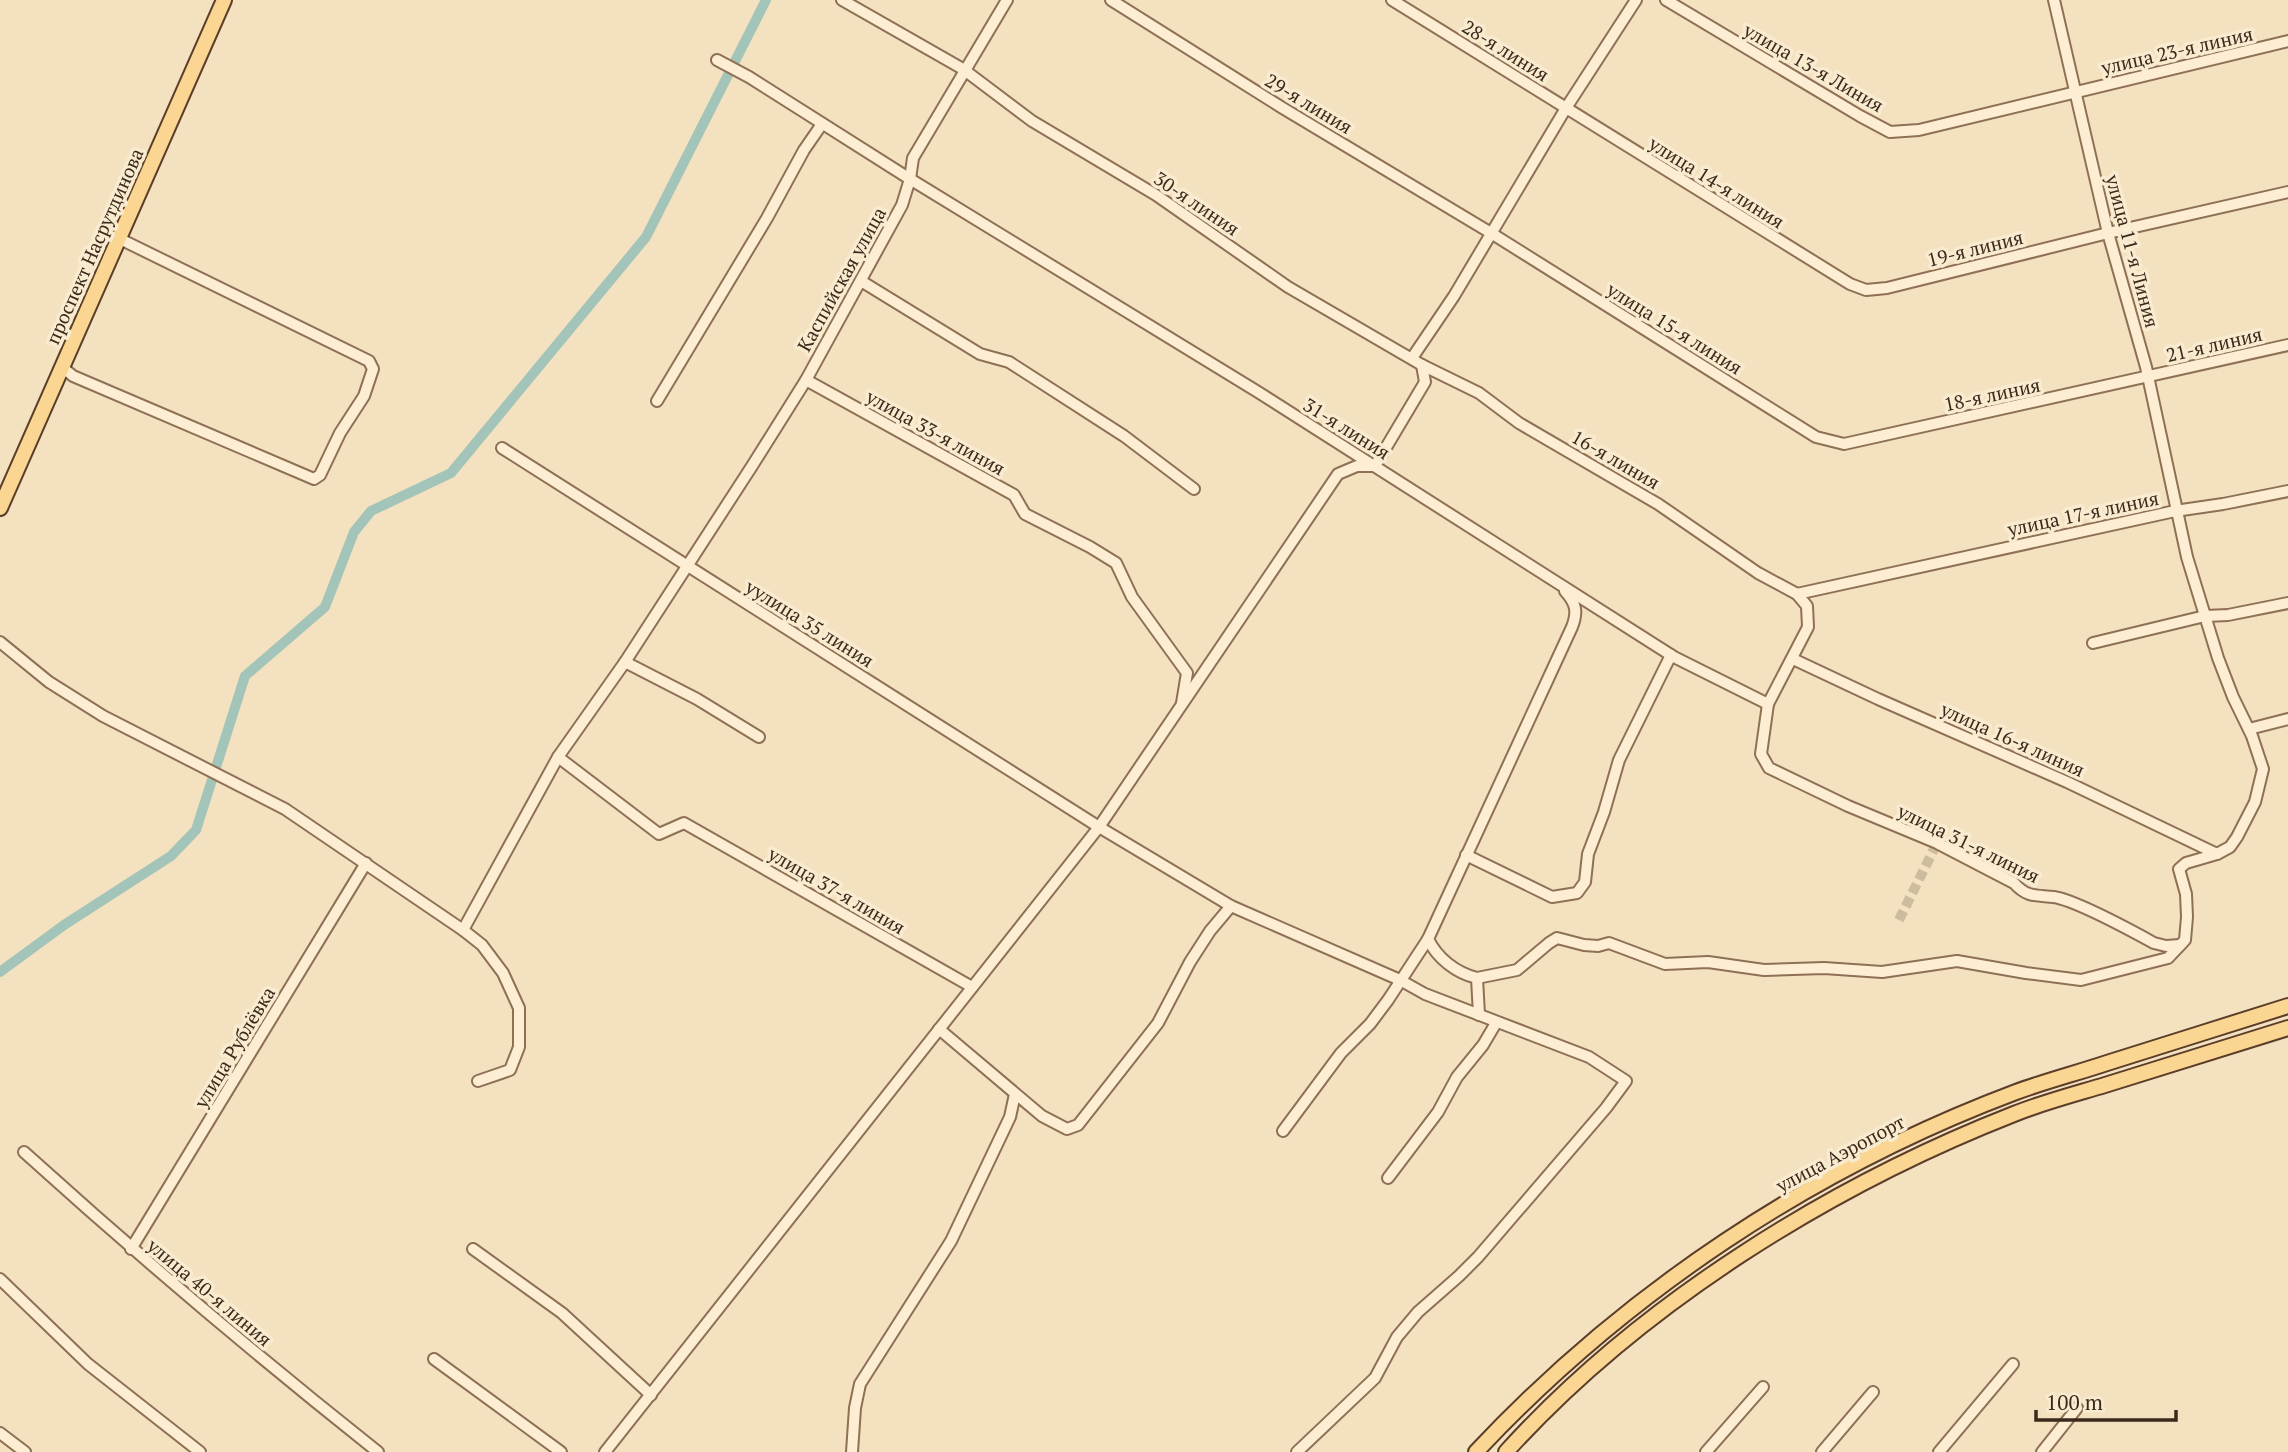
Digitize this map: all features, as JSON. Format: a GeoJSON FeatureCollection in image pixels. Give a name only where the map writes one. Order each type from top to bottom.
{"type":"FeatureCollection","features":[{"type":"Feature","properties":{"kind":"main road","name":"проспект Насрутдинова"},"geometry":{"type":"LineString","coordinates":[[0,508],[224,0]]}},
{"type":"Feature","properties":{"kind":"main road","name":"улица Аэропорт"},"geometry":{"type":"LineString","coordinates":[[1476,1452],[1513,1412],[1606,1328],[1658,1288],[1777,1208],[1892,1145],[2016,1092],[2288,1006]]}},
{"type":"Feature","properties":{"kind":"main road","name":"улица Аэропорт"},"geometry":{"type":"LineString","coordinates":[[1506,1452],[1600,1360],[1715,1273],[1772,1235],[1846,1192],[1919,1154],[2017,1113],[2288,1028]]}},
{"type":"Feature","properties":{"kind":"street","name":"30-я линия"},"geometry":{"type":"LineString","coordinates":[[842,0],[963,69],[1032,121],[1156,195],[1288,287],[1416,361]]}},
{"type":"Feature","properties":{"kind":"street","name":"Каспийская улица"},"geometry":{"type":"LineString","coordinates":[[463,930],[558,757],[625,662],[806,380],[902,205],[913,158],[963,69],[1007,0]]}},
{"type":"Feature","properties":{"kind":"street","name":"29-я линия"},"geometry":{"type":"LineString","coordinates":[[1111,0],[1281,107],[1491,233]]}},
{"type":"Feature","properties":{"kind":"street","name":"28-я линия"},"geometry":{"type":"LineString","coordinates":[[1392,0],[1566,108]]}},
{"type":"Feature","properties":{"kind":"street"},"geometry":{"type":"LineString","coordinates":[[605,1452],[1099,827],[1338,474],[1357,466],[1375,466],[1425,382],[1416,361],[1566,108],[1636,0]]}},
{"type":"Feature","properties":{"kind":"street","name":"улица 13-я Линия"},"geometry":{"type":"LineString","coordinates":[[1666,0],[1836,103],[1891,132],[1919,130],[2074,92]]}},
{"type":"Feature","properties":{"kind":"street","name":"улица 11-я Линия"},"geometry":{"type":"LineString","coordinates":[[2054,0],[2108,233],[2148,377],[2175,511]]}},
{"type":"Feature","properties":{"kind":"street","name":"улица 23-я линия"},"geometry":{"type":"LineString","coordinates":[[2074,92],[2288,41]]}},
{"type":"Feature","properties":{"kind":"street","name":"31-я линия"},"geometry":{"type":"LineString","coordinates":[[717,61],[749,77],[1375,466],[1671,655],[1768,704]]}},
{"type":"Feature","properties":{"kind":"street","name":"улица 14-я линия"},"geometry":{"type":"LineString","coordinates":[[1566,108],[1850,284]]}},
{"type":"Feature","properties":{"kind":"street"},"geometry":{"type":"LineString","coordinates":[[657,401],[767,218],[804,150],[822,124]]}},
{"type":"Feature","properties":{"kind":"street","name":"19-я линия"},"geometry":{"type":"LineString","coordinates":[[1850,284],[1867,290],[1887,288],[2288,192]]}},
{"type":"Feature","properties":{"kind":"street","name":"улица 15-я линия"},"geometry":{"type":"LineString","coordinates":[[1491,233],[1816,437],[1844,444]]}},
{"type":"Feature","properties":{"kind":"street"},"geometry":{"type":"LineString","coordinates":[[62,367],[73,376],[314,479],[320,475],[340,433],[364,396],[373,369],[369,361],[118,238]]}},
{"type":"Feature","properties":{"kind":"street"},"geometry":{"type":"LineString","coordinates":[[861,281],[980,354],[1009,362],[1124,436],[1194,489]]}},
{"type":"Feature","properties":{"kind":"street","name":"21-я линия"},"geometry":{"type":"LineString","coordinates":[[2148,377],[2288,345]]}},
{"type":"Feature","properties":{"kind":"street","name":"16-я линия"},"geometry":{"type":"LineString","coordinates":[[1416,361],[1479,393],[1519,423],[1658,504],[1758,573],[1797,594]]}},
{"type":"Feature","properties":{"kind":"street","name":"18-я линия"},"geometry":{"type":"LineString","coordinates":[[1844,444],[2148,377]]}},
{"type":"Feature","properties":{"kind":"street","name":"улица 33-я линия"},"geometry":{"type":"LineString","coordinates":[[806,380],[1014,495],[1025,514],[1116,563],[1132,597],[1187,673],[1180,710]]}},
{"type":"Feature","properties":{"kind":"street","name":"уулица 35 линия"},"geometry":{"type":"LineString","coordinates":[[502,448],[1099,827],[1231,906],[1400,980],[1424,994],[1589,1057],[1626,1081],[1606,1108],[1478,1256],[1418,1312],[1397,1337],[1375,1378],[1297,1452]]}},
{"type":"Feature","properties":{"kind":"street"},"geometry":{"type":"LineString","coordinates":[[2175,511],[2288,491]]}},
{"type":"Feature","properties":{"kind":"street","name":"улица 17-я линия"},"geometry":{"type":"LineString","coordinates":[[1797,594],[2175,511],[2205,616],[2232,696],[2249,729],[2263,769],[2255,802],[2237,837],[2230,847],[2217,854]]}},
{"type":"Feature","properties":{"kind":"street"},"geometry":{"type":"LineString","coordinates":[[1283,1131],[1341,1053],[1382,1008],[1428,939],[1575,619],[1573,600],[1559,583]]}},
{"type":"Feature","properties":{"kind":"street"},"geometry":{"type":"LineString","coordinates":[[1768,704],[1808,627],[1807,606],[1797,594]]}},
{"type":"Feature","properties":{"kind":"street"},"geometry":{"type":"LineString","coordinates":[[2093,643],[2205,616],[2228,615],[2288,603]]}},
{"type":"Feature","properties":{"kind":"street"},"geometry":{"type":"LineString","coordinates":[[0,642],[49,682],[103,716],[285,809],[482,945],[503,974],[519,1008],[519,1047],[510,1070],[478,1081]]}},
{"type":"Feature","properties":{"kind":"street"},"geometry":{"type":"LineString","coordinates":[[1466,855],[1552,897],[1577,894],[1585,882],[1588,855],[1619,760],[1671,655]]}},
{"type":"Feature","properties":{"kind":"street","name":"улица 16-я линия"},"geometry":{"type":"LineString","coordinates":[[1793,659],[2067,782],[2217,854]]}},
{"type":"Feature","properties":{"kind":"street"},"geometry":{"type":"LineString","coordinates":[[625,662],[697,699],[759,737]]}},
{"type":"Feature","properties":{"kind":"street","name":"улица 31-я линия"},"geometry":{"type":"LineString","coordinates":[[1768,704],[1761,754],[1769,768],[1776,773],[1937,844],[2014,883],[2021,892],[2039,897],[2056,897],[2154,943],[2180,945]]}},
{"type":"Feature","properties":{"kind":"street"},"geometry":{"type":"LineString","coordinates":[[2249,729],[2288,719]]}},
{"type":"Feature","properties":{"kind":"street","name":"улица 37-я линия"},"geometry":{"type":"LineString","coordinates":[[558,757],[659,834],[684,823],[972,987]]}},
{"type":"Feature","properties":{"kind":"street"},"geometry":{"type":"LineString","coordinates":[[1428,939],[1439,956],[1457,971],[1477,978],[1517,970],[1558,938],[1584,945],[1598,946],[1609,943],[1665,964],[1709,962],[1764,970],[1824,968],[1882,972],[1957,961],[2081,980],[2168,958],[2185,940],[2188,917],[2186,894],[2179,869],[2186,863],[2217,854]]}},
{"type":"Feature","properties":{"kind":"street","name":"улица Рублёвка"},"geometry":{"type":"LineString","coordinates":[[131,1249],[366,863]]}},
{"type":"Feature","properties":{"kind":"street"},"geometry":{"type":"LineString","coordinates":[[939,1029],[1042,1116],[1067,1129],[1078,1125],[1158,1023],[1190,962],[1210,931],[1231,906]]}},
{"type":"Feature","properties":{"kind":"street"},"geometry":{"type":"LineString","coordinates":[[1477,978],[1479,1015]]}},
{"type":"Feature","properties":{"kind":"street"},"geometry":{"type":"LineString","coordinates":[[1388,1178],[1438,1112],[1457,1077],[1483,1045],[1496,1023]]}},
{"type":"Feature","properties":{"kind":"street"},"geometry":{"type":"LineString","coordinates":[[852,1452],[855,1408],[860,1384],[951,1241],[1010,1117],[1015,1094]]}},
{"type":"Feature","properties":{"kind":"street","name":"улица 40-я линия"},"geometry":{"type":"LineString","coordinates":[[24,1152],[131,1249],[298,1389],[378,1452]]}},
{"type":"Feature","properties":{"kind":"street"},"geometry":{"type":"LineString","coordinates":[[473,1249],[562,1313],[651,1395]]}},
{"type":"Feature","properties":{"kind":"street"},"geometry":{"type":"LineString","coordinates":[[0,1279],[88,1364],[200,1452]]}},
{"type":"Feature","properties":{"kind":"street"},"geometry":{"type":"LineString","coordinates":[[434,1359],[561,1452]]}},
{"type":"Feature","properties":{"kind":"street"},"geometry":{"type":"LineString","coordinates":[[1938,1452],[2013,1364]]}},
{"type":"Feature","properties":{"kind":"street"},"geometry":{"type":"LineString","coordinates":[[1706,1452],[1763,1387]]}},
{"type":"Feature","properties":{"kind":"street"},"geometry":{"type":"LineString","coordinates":[[1822,1452],[1873,1392]]}},
{"type":"Feature","properties":{"kind":"street"},"geometry":{"type":"LineString","coordinates":[[2042,1452],[2077,1408]]}},
{"type":"Feature","properties":{"kind":"street"},"geometry":{"type":"LineString","coordinates":[[0,1433],[25,1452]]}},
{"type":"Feature","properties":{"kind":"waterway"},"geometry":{"type":"LineString","coordinates":[[0,972],[64,925],[171,856],[196,830],[245,676],[325,607],[354,532],[371,511],[451,473],[646,237],[766,0]]}},
{"type":"Feature","properties":{"kind":"tunnel"},"geometry":{"type":"LineString","coordinates":[[1899,920],[1937,843]]}}]}
